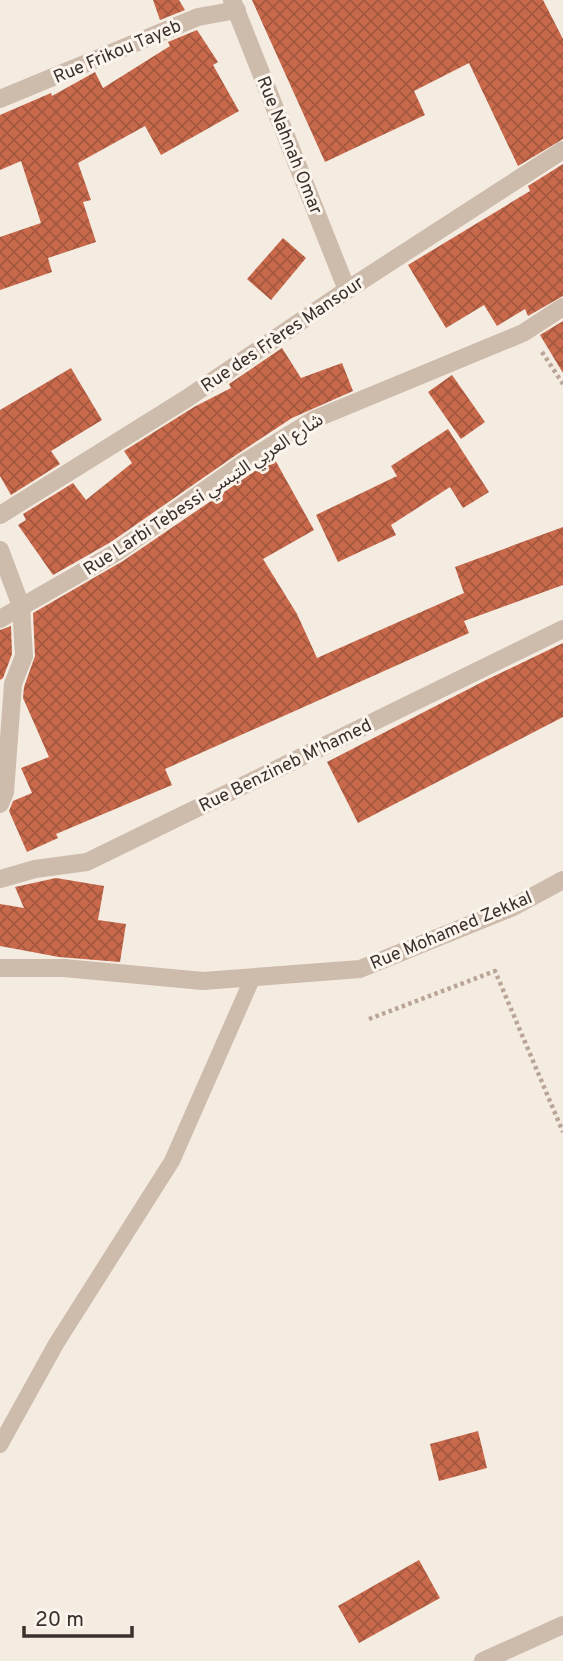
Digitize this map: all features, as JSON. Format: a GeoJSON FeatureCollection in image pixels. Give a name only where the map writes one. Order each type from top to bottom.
{"type":"FeatureCollection","features":[{"type":"Feature","properties":{"kind":"street","name":"Rue Frikou Tayeb"},"geometry":{"type":"LineString","coordinates":[[0,99],[198,17],[235,5]]}},
{"type":"Feature","properties":{"kind":"street","name":"Rue Nahnah Omar"},"geometry":{"type":"LineString","coordinates":[[235,5],[347,290]]}},
{"type":"Feature","properties":{"kind":"street","name":"Rue des Frères Mansour"},"geometry":{"type":"LineString","coordinates":[[0,515],[186,398],[563,150]]}},
{"type":"Feature","properties":{"kind":"street","name":"Rue Larbi Tebessi شارع العربي التبسي"},"geometry":{"type":"LineString","coordinates":[[0,619],[117,552],[242,464],[315,419],[529,330],[563,307]]}},
{"type":"Feature","properties":{"kind":"street"},"geometry":{"type":"LineString","coordinates":[[0,550],[21,606],[24,656],[13,684],[5,792],[0,804]]}},
{"type":"Feature","properties":{"kind":"street","name":"Rue Benzineb M'hamed"},"geometry":{"type":"LineString","coordinates":[[0,880],[35,869],[87,862],[563,629]]}},
{"type":"Feature","properties":{"kind":"street","name":"Rue Mohamed Zekkal"},"geometry":{"type":"LineString","coordinates":[[0,968],[64,968],[203,981],[360,969],[511,908],[563,880]]}},
{"type":"Feature","properties":{"kind":"street"},"geometry":{"type":"LineString","coordinates":[[484,1661],[563,1625]]}},
{"type":"Feature","properties":{"kind":"lane"},"geometry":{"type":"LineString","coordinates":[[0,1445],[57,1344],[172,1161],[253,977]]}},
{"type":"Feature","properties":{"kind":"path"},"geometry":{"type":"LineString","coordinates":[[529,330],[563,384]]}},
{"type":"Feature","properties":{"kind":"path"},"geometry":{"type":"LineString","coordinates":[[369,1019],[495,971],[563,1132]]}},
{"type":"Feature","properties":{"kind":"building"},"geometry":{"type":"Polygon","coordinates":[[[153,0],[179,0],[185,10],[160,20],[153,0]]]}},
{"type":"Feature","properties":{"kind":"building"},"geometry":{"type":"Polygon","coordinates":[[[252,0],[543,0],[563,39],[563,139],[518,166],[469,63],[414,91],[425,115],[325,162],[252,0]]]}},
{"type":"Feature","properties":{"kind":"building"},"geometry":{"type":"Polygon","coordinates":[[[197,30],[218,62],[213,65],[239,111],[161,155],[145,126],[78,163],[91,200],[83,202],[96,242],[48,258],[52,272],[0,290],[0,237],[41,223],[21,161],[0,170],[0,115],[51,93],[52,96],[95,72],[103,88],[170,46],[168,42],[197,30]]]}},
{"type":"Feature","properties":{"kind":"building"},"geometry":{"type":"Polygon","coordinates":[[[563,164],[563,296],[528,316],[525,309],[497,326],[484,305],[446,328],[408,265],[530,191],[528,186],[563,164]]]}},
{"type":"Feature","properties":{"kind":"building"},"geometry":{"type":"Polygon","coordinates":[[[283,238],[306,258],[271,300],[247,279],[283,238]]]}},
{"type":"Feature","properties":{"kind":"building"},"geometry":{"type":"Polygon","coordinates":[[[563,321],[563,373],[540,335],[563,321]]]}},
{"type":"Feature","properties":{"kind":"building"},"geometry":{"type":"Polygon","coordinates":[[[282,348],[301,378],[342,363],[353,391],[292,418],[111,542],[53,575],[18,525],[26,520],[23,514],[73,483],[86,500],[132,463],[124,451],[194,407],[231,388],[229,384],[282,348]]]}},
{"type":"Feature","properties":{"kind":"building"},"geometry":{"type":"Polygon","coordinates":[[[71,368],[102,420],[51,451],[60,464],[11,495],[0,476],[0,410],[71,368]]]}},
{"type":"Feature","properties":{"kind":"building"},"geometry":{"type":"Polygon","coordinates":[[[452,375],[485,422],[461,439],[428,392],[452,375]]]}},
{"type":"Feature","properties":{"kind":"building"},"geometry":{"type":"Polygon","coordinates":[[[448,429],[489,492],[463,508],[450,487],[391,525],[396,535],[338,562],[316,515],[397,476],[391,466],[448,429]]]}},
{"type":"Feature","properties":{"kind":"building"},"geometry":{"type":"Polygon","coordinates":[[[274,458],[314,530],[263,559],[297,614],[317,658],[464,593],[455,567],[563,527],[563,585],[464,621],[469,633],[165,769],[172,785],[56,834],[58,838],[27,852],[9,811],[13,801],[32,793],[21,768],[49,757],[23,698],[35,656],[33,613],[123,561],[274,458]]]}},
{"type":"Feature","properties":{"kind":"building"},"geometry":{"type":"Polygon","coordinates":[[[11,626],[12,654],[0,680],[0,630],[11,626]]]}},
{"type":"Feature","properties":{"kind":"building"},"geometry":{"type":"Polygon","coordinates":[[[563,643],[563,717],[358,823],[327,762],[563,643]]]}},
{"type":"Feature","properties":{"kind":"building"},"geometry":{"type":"Polygon","coordinates":[[[56,878],[104,886],[98,920],[126,924],[120,962],[59,957],[0,946],[0,904],[24,908],[15,887],[56,878]]]}},
{"type":"Feature","properties":{"kind":"building"},"geometry":{"type":"Polygon","coordinates":[[[478,1431],[487,1468],[439,1481],[430,1444],[478,1431]]]}},
{"type":"Feature","properties":{"kind":"building"},"geometry":{"type":"Polygon","coordinates":[[[419,1560],[440,1598],[359,1643],[338,1606],[419,1560]]]}}]}
